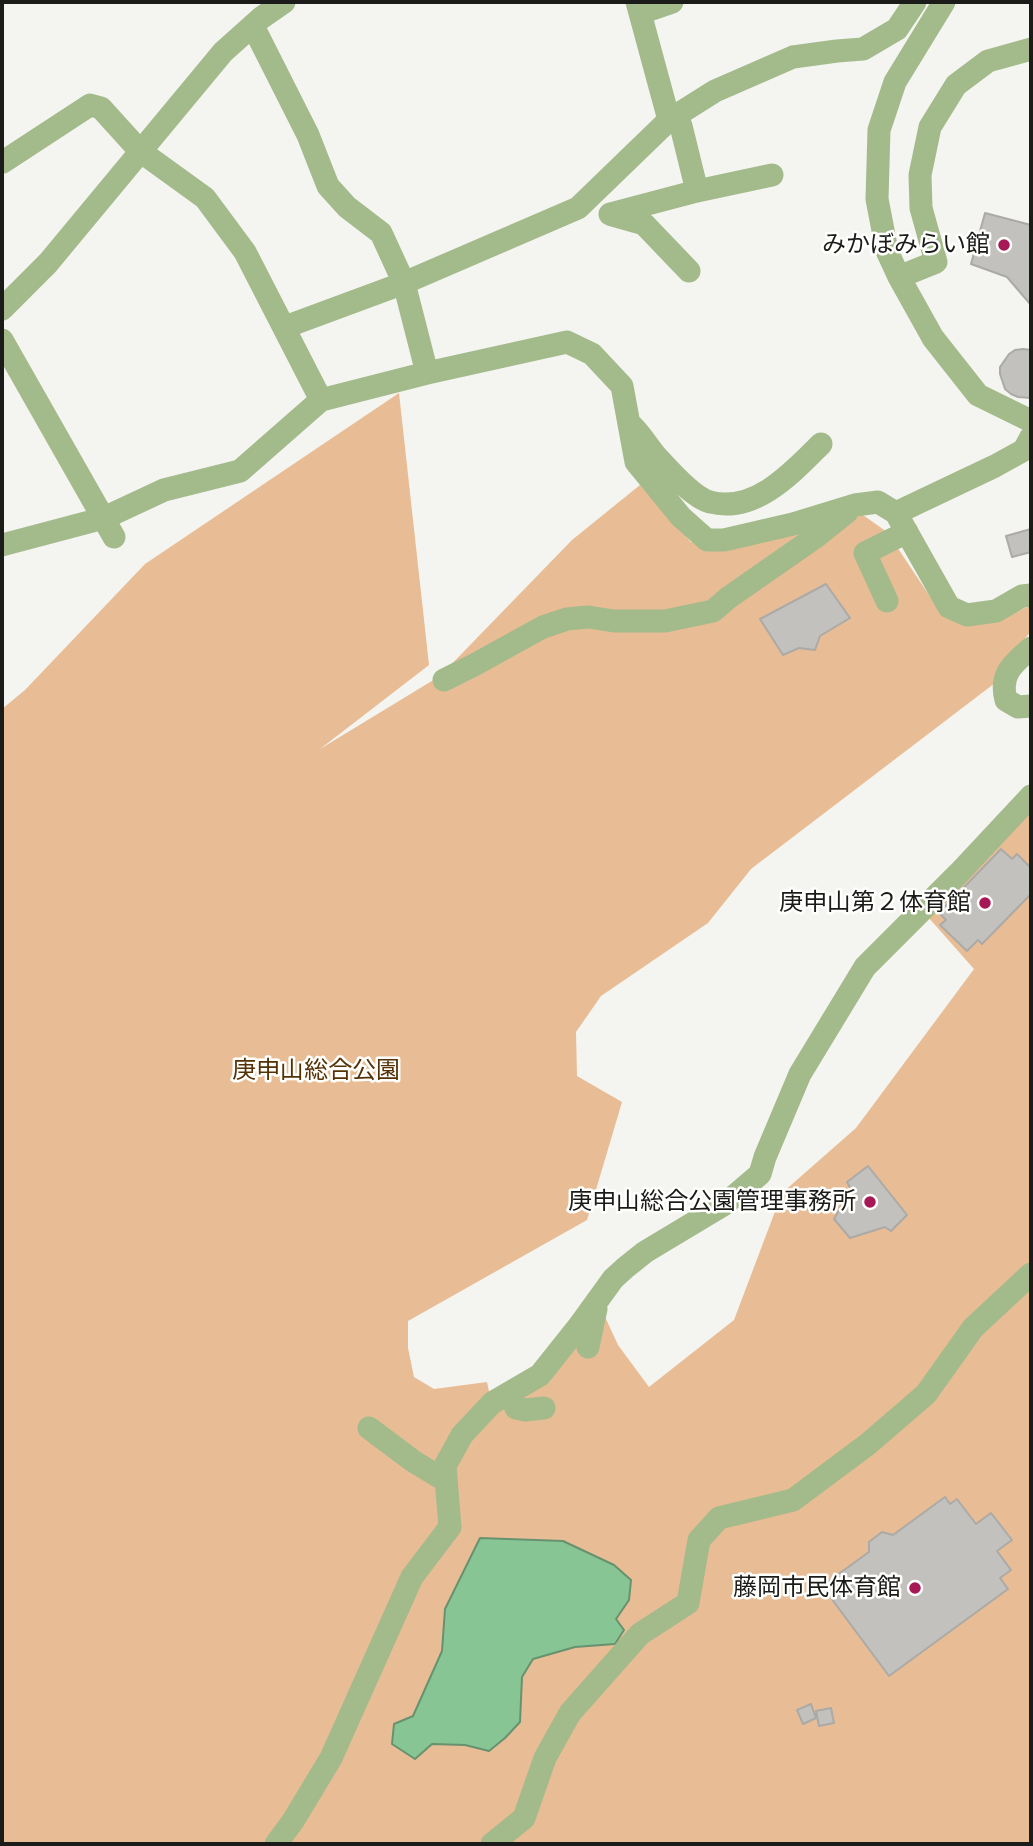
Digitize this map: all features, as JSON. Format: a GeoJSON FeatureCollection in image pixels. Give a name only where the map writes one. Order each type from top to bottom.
{"type":"FeatureCollection","features":[{"type":"Feature","properties":{"kind":"street"},"geometry":{"type":"LineString","coordinates":[[2,309],[48,263],[223,52],[259,15],[284,2]]}},
{"type":"Feature","properties":{"kind":"street"},"geometry":{"type":"LineString","coordinates":[[672,2],[638,7],[669,120],[681,126],[697,191]]}},
{"type":"Feature","properties":{"kind":"street"},"geometry":{"type":"LineString","coordinates":[[285,327],[404,283],[578,208],[669,120],[715,91],[793,57],[863,49],[880,29],[897,29],[915,2]]}},
{"type":"Feature","properties":{"kind":"street"},"geometry":{"type":"LineString","coordinates":[[944,2],[895,82],[879,130],[877,199],[887,251],[933,338],[978,395],[1031,421]]}},
{"type":"Feature","properties":{"kind":"street"},"geometry":{"type":"LineString","coordinates":[[259,15],[328,186],[346,207],[381,233],[404,283],[427,373]]}},
{"type":"Feature","properties":{"kind":"street"},"geometry":{"type":"LineString","coordinates":[[899,277],[936,262],[921,208],[920,175],[930,127],[957,85],[988,61],[1031,50]]}},
{"type":"Feature","properties":{"kind":"street"},"geometry":{"type":"LineString","coordinates":[[2,160],[3,162],[90,105],[101,108],[140,151],[205,198],[245,252],[321,400]]}},
{"type":"Feature","properties":{"kind":"street"},"geometry":{"type":"LineString","coordinates":[[610,214],[697,191],[772,176]]}},
{"type":"Feature","properties":{"kind":"street"},"geometry":{"type":"LineString","coordinates":[[578,208],[644,224],[689,271]]}},
{"type":"Feature","properties":{"kind":"street"},"geometry":{"type":"LineString","coordinates":[[2,340],[109,527]]}},
{"type":"Feature","properties":{"kind":"street"},"geometry":{"type":"LineString","coordinates":[[2,545],[109,527],[164,490],[240,471],[321,400],[567,342],[592,354],[622,386],[636,462],[681,517],[708,540],[736,538],[855,505],[878,502],[902,523],[949,607],[967,615],[996,611],[1022,596],[1031,594]]}},
{"type":"Feature","properties":{"kind":"street"},"geometry":{"type":"LineString","coordinates":[[627,421],[684,485],[708,502],[735,505],[762,493],[788,477],[821,444]]}},
{"type":"Feature","properties":{"kind":"street"},"geometry":{"type":"LineString","coordinates":[[887,601],[865,553],[960,472],[1024,450],[1031,437]]}},
{"type":"Feature","properties":{"kind":"street"},"geometry":{"type":"LineString","coordinates":[[444,680],[543,627],[567,619],[588,617],[614,621],[665,621],[713,611],[817,536],[855,505]]}},
{"type":"Feature","properties":{"kind":"street"},"geometry":{"type":"LineString","coordinates":[[1031,648],[1009,669],[1003,689],[1006,700],[1018,707],[1031,706]]}},
{"type":"Feature","properties":{"kind":"street"},"geometry":{"type":"LineString","coordinates":[[276,1844],[331,1758],[412,1577],[450,1527],[445,1466],[462,1435],[492,1404],[540,1375],[613,1279],[625,1268],[645,1252],[726,1204],[760,1174],[800,1074],[864,967],[959,873],[1031,796]]}},
{"type":"Feature","properties":{"kind":"street"},"geometry":{"type":"LineString","coordinates":[[492,1844],[524,1818],[545,1758],[569,1713],[640,1634],[688,1603],[699,1540],[719,1518],[793,1500],[868,1444],[926,1394],[973,1328],[1031,1275]]}},
{"type":"Feature","properties":{"kind":"street"},"geometry":{"type":"LineString","coordinates":[[588,1347],[598,1299]]}},
{"type":"Feature","properties":{"kind":"street"},"geometry":{"type":"LineString","coordinates":[[510,1392],[516,1408],[544,1408]]}},
{"type":"Feature","properties":{"kind":"street"},"geometry":{"type":"LineString","coordinates":[[369,1429],[446,1481]]}},
{"type":"Feature","properties":{"kind":"green space","name":"庚申山総合公園"},"geometry":{"type":"Polygon","coordinates":[[[399,393],[429,665],[320,749],[440,676],[572,540],[640,485],[691,542],[729,546],[863,515],[887,532],[941,613],[999,621],[1031,605],[1031,631],[1007,661],[995,683],[751,869],[708,923],[601,996],[576,1032],[577,1076],[622,1102],[587,1220],[408,1321],[408,1348],[414,1377],[434,1389],[487,1382],[490,1396],[542,1383],[601,1308],[618,1345],[649,1387],[734,1320],[782,1193],[856,1128],[974,969],[928,917],[1031,803],[1031,1844],[2,1844],[2,709],[25,690],[145,564],[399,393]]]}},
{"type":"Feature","properties":{"kind":"shaded area"},"geometry":{"type":"Polygon","coordinates":[[[480,1538],[563,1541],[614,1565],[631,1580],[629,1600],[616,1619],[624,1630],[615,1644],[575,1647],[533,1659],[522,1677],[520,1722],[489,1751],[465,1745],[432,1744],[415,1759],[392,1744],[394,1724],[413,1716],[442,1651],[445,1609],[480,1538]]]}},
{"type":"Feature","properties":{"kind":"building","name":"みかぼみらい館"},"geometry":{"type":"Polygon","coordinates":[[[985,213],[1031,225],[1031,305],[1007,277],[971,264],[985,213]]]}},
{"type":"Feature","properties":{"kind":"building"},"geometry":{"type":"Polygon","coordinates":[[[1023,349],[1031,350],[1031,398],[1011,394],[1005,389],[1000,374],[1000,367],[1009,354],[1023,349]]]}},
{"type":"Feature","properties":{"kind":"building"},"geometry":{"type":"Polygon","coordinates":[[[1031,529],[1031,552],[1012,557],[1006,536],[1031,529]]]}},
{"type":"Feature","properties":{"kind":"building"},"geometry":{"type":"Polygon","coordinates":[[[826,584],[850,618],[820,636],[815,650],[799,648],[783,655],[760,619],[826,584]]]}},
{"type":"Feature","properties":{"kind":"building","name":"庚申山第２体育館"},"geometry":{"type":"Polygon","coordinates":[[[1001,849],[1012,859],[1017,854],[1031,868],[1031,894],[982,944],[978,940],[967,951],[940,925],[946,920],[939,913],[1001,849]]]}},
{"type":"Feature","properties":{"kind":"building","name":"庚申山総合公園管理事務所"},"geometry":{"type":"Polygon","coordinates":[[[868,1166],[907,1215],[891,1231],[885,1227],[850,1238],[834,1219],[851,1189],[847,1182],[868,1166]]]}},
{"type":"Feature","properties":{"kind":"building","name":"藤岡市民体育館"},"geometry":{"type":"Polygon","coordinates":[[[945,1497],[950,1504],[957,1499],[976,1524],[991,1513],[1012,1540],[997,1551],[1011,1570],[1000,1578],[1008,1589],[889,1676],[822,1586],[869,1552],[869,1542],[882,1532],[893,1535],[945,1497]]]}},
{"type":"Feature","properties":{"kind":"building"},"geometry":{"type":"Polygon","coordinates":[[[811,1704],[816,1718],[803,1724],[797,1710],[811,1704]]]}},
{"type":"Feature","properties":{"kind":"building"},"geometry":{"type":"Polygon","coordinates":[[[831,1708],[834,1723],[819,1726],[816,1711],[831,1708]]]}},
{"type":"Feature","properties":{"kind":"place","name":"みかぼみらい館"},"geometry":{"type":"Point","coordinates":[1004,245]}},
{"type":"Feature","properties":{"kind":"place","name":"庚申山第２体育館"},"geometry":{"type":"Point","coordinates":[985,903]}},
{"type":"Feature","properties":{"kind":"place","name":"庚申山総合公園管理事務所"},"geometry":{"type":"Point","coordinates":[870,1202]}},
{"type":"Feature","properties":{"kind":"place","name":"藤岡市民体育館"},"geometry":{"type":"Point","coordinates":[915,1588]}}]}
